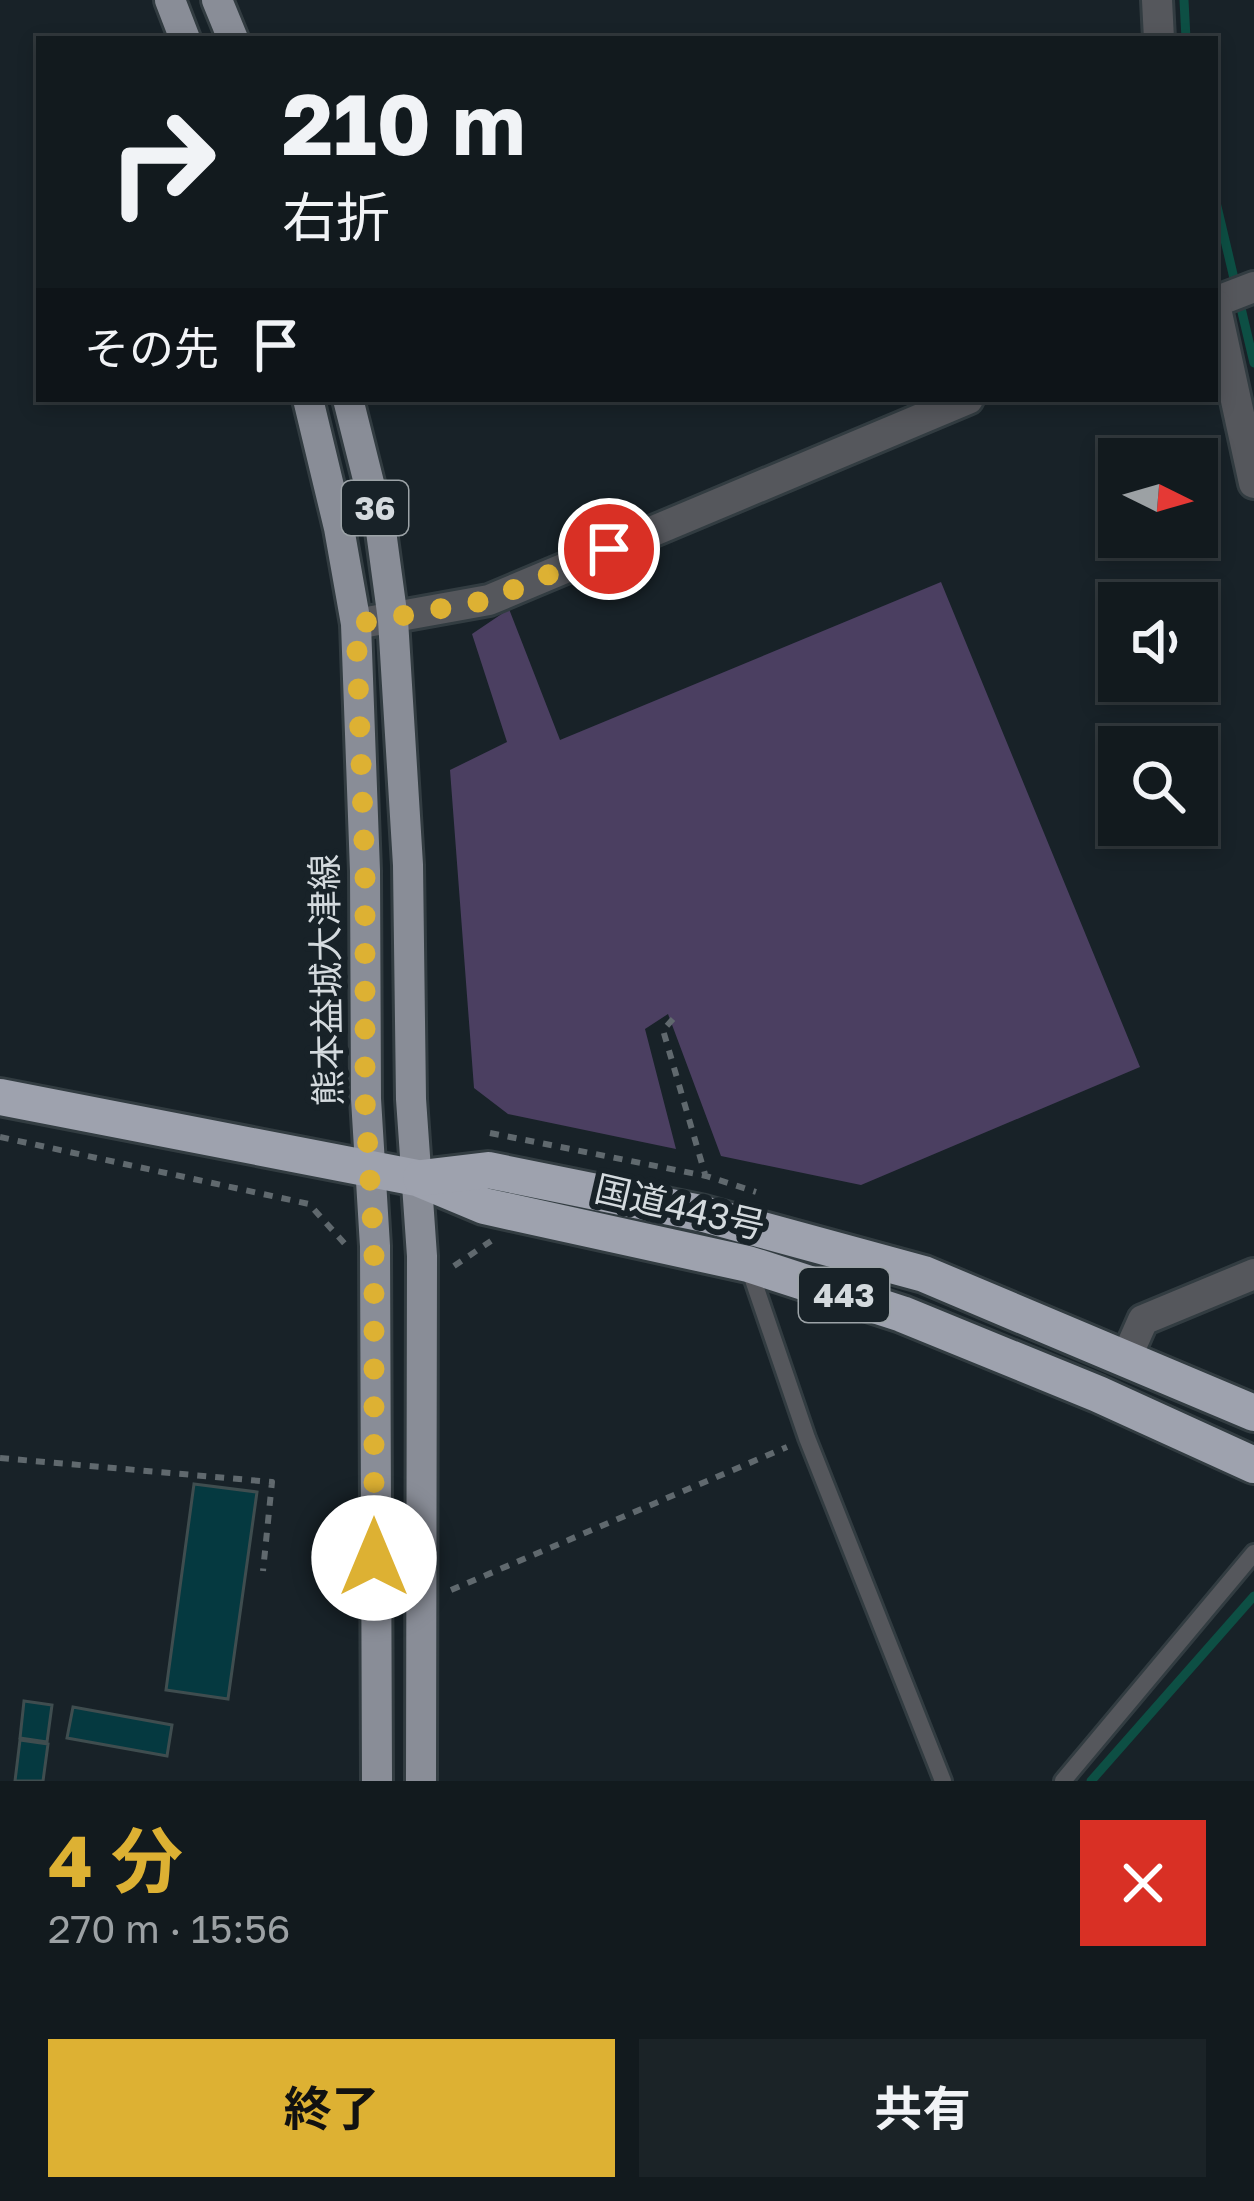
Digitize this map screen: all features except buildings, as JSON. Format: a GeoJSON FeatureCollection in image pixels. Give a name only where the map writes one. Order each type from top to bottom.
{"type":"FeatureCollection","features":[{"type":"Feature","properties":{"kind":"highway","name":"国道443号"},"geometry":{"type":"LineString","coordinates":[[0,1097],[417,1178],[484,1206],[748,1264],[902,1314],[1098,1394],[1254,1465]]}},
{"type":"Feature","properties":{"kind":"highway","name":"国道443号"},"geometry":{"type":"LineString","coordinates":[[417,1178],[488,1170],[700,1213],[924,1274],[1254,1413]]}},
{"type":"Feature","properties":{"kind":"main road"},"geometry":{"type":"LineString","coordinates":[[170,0],[184,36]]}},
{"type":"Feature","properties":{"kind":"main road"},"geometry":{"type":"LineString","coordinates":[[217,0],[232,36]]}},
{"type":"Feature","properties":{"kind":"main road","name":"熊本益城大津線"},"geometry":{"type":"LineString","coordinates":[[309,402],[356,624],[371,1169],[377,1781]]}},
{"type":"Feature","properties":{"kind":"main road","name":"36"},"geometry":{"type":"LineString","coordinates":[[349,402],[381,531],[393,620],[408,865],[411,1099],[435,1596],[421,1781]]}},
{"type":"Feature","properties":{"kind":"street"},"geometry":{"type":"LineString","coordinates":[[1156,0],[1159,36]]}},
{"type":"Feature","properties":{"kind":"street"},"geometry":{"type":"LineString","coordinates":[[1228,298],[1254,483]]}},
{"type":"Feature","properties":{"kind":"street"},"geometry":{"type":"LineString","coordinates":[[356,624],[489,600],[961,402]]}},
{"type":"Feature","properties":{"kind":"street"},"geometry":{"type":"LineString","coordinates":[[1127,1356],[1143,1320],[1254,1274]]}},
{"type":"Feature","properties":{"kind":"lane"},"geometry":{"type":"LineString","coordinates":[[748,1264],[806,1438],[943,1781]]}},
{"type":"Feature","properties":{"kind":"lane"},"geometry":{"type":"LineString","coordinates":[[1063,1781],[1254,1553]]}},
{"type":"Feature","properties":{"kind":"path"},"geometry":{"type":"LineString","coordinates":[[674,1019],[663,1030],[706,1176],[700,1213]]}},
{"type":"Feature","properties":{"kind":"path"},"geometry":{"type":"LineString","coordinates":[[0,1138],[309,1204],[344,1240],[347,1258]]}},
{"type":"Feature","properties":{"kind":"path"},"geometry":{"type":"LineString","coordinates":[[454,1286],[454,1262],[482,1243],[498,1239]]}},
{"type":"Feature","properties":{"kind":"path"},"geometry":{"type":"LineString","coordinates":[[435,1596],[806,1438]]}},
{"type":"Feature","properties":{"kind":"path"},"geometry":{"type":"LineString","coordinates":[[0,1458],[272,1482],[263,1571]]}},
{"type":"Feature","properties":{"kind":"path"},"geometry":{"type":"LineString","coordinates":[[435,1596],[448,1568]]}},
{"type":"Feature","properties":{"kind":"shaded area"},"geometry":{"type":"Polygon","coordinates":[[[941,582],[1140,1067],[861,1185],[721,1156],[668,1014],[645,1029],[676,1149],[508,1114],[474,1088],[450,770],[507,742],[472,634],[509,609],[560,740],[941,582]]]}},
{"type":"Feature","properties":{"kind":"waterway"},"geometry":{"type":"LineString","coordinates":[[1184,0],[1186,36]]}},
{"type":"Feature","properties":{"kind":"waterway"},"geometry":{"type":"LineString","coordinates":[[1218,211],[1254,363]]}},
{"type":"Feature","properties":{"kind":"waterway"},"geometry":{"type":"LineString","coordinates":[[1091,1781],[1254,1596]]}},
{"type":"Feature","properties":{"kind":"route"},"geometry":{"type":"LineString","coordinates":[[374,1558],[374,1246],[365,1100],[365,871],[356,624],[489,600],[609,549]]}}]}
